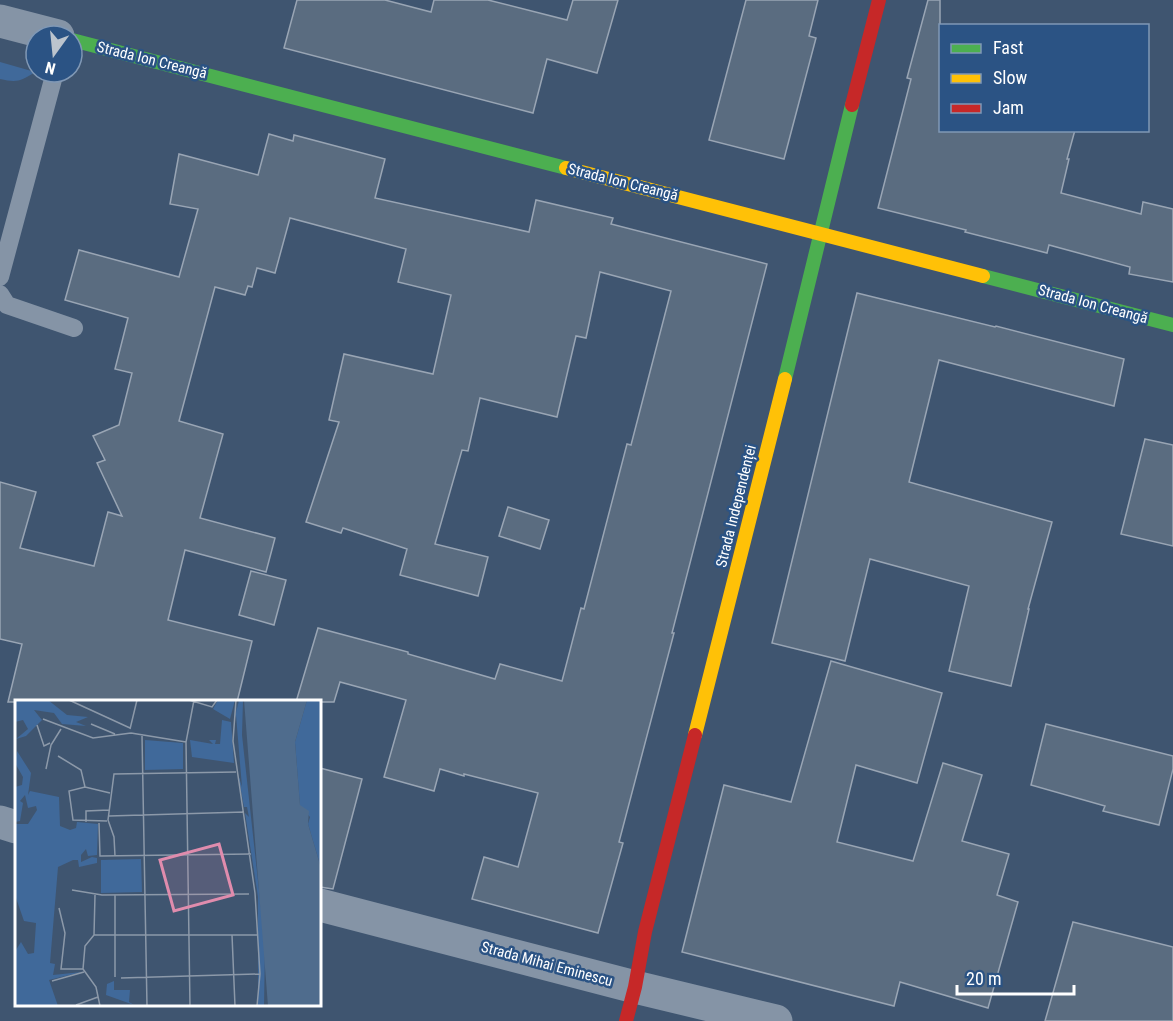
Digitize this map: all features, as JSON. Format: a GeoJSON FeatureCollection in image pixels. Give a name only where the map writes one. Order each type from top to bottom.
{"type":"FeatureCollection","features":[{"type":"Feature","properties":{"kind":"street","name":"Strada Independenței"},"geometry":{"type":"LineString","coordinates":[[626,1021],[645,932],[879,0]]}},
{"type":"Feature","properties":{"kind":"street"},"geometry":{"type":"LineString","coordinates":[[0,21],[24,27]]}},
{"type":"Feature","properties":{"kind":"street","name":"Strada Ion Creangă"},"geometry":{"type":"LineString","coordinates":[[84,43],[1173,325]]}},
{"type":"Feature","properties":{"kind":"street"},"geometry":{"type":"LineString","coordinates":[[0,822],[15,827]]}},
{"type":"Feature","properties":{"kind":"street","name":"Strada Mihai Eminescu"},"geometry":{"type":"LineString","coordinates":[[321,905],[635,987],[776,1021]]}},
{"type":"Feature","properties":{"kind":"lane"},"geometry":{"type":"LineString","coordinates":[[0,277],[52,84]]}},
{"type":"Feature","properties":{"kind":"lane"},"geometry":{"type":"LineString","coordinates":[[0,294],[7,305],[74,328]]}},
{"type":"Feature","properties":{"kind":"shaded area"},"geometry":{"type":"Polygon","coordinates":[[[0,62],[24,69],[24,78],[19,80],[0,79],[0,62]]]}},
{"type":"Feature","properties":{"kind":"building"},"geometry":{"type":"Polygon","coordinates":[[[297,0],[385,0],[431,12],[434,0],[488,0],[567,20],[573,0],[618,0],[597,73],[547,59],[533,113],[284,48],[297,0]]]}},
{"type":"Feature","properties":{"kind":"building"},"geometry":{"type":"Polygon","coordinates":[[[746,0],[818,0],[809,36],[816,38],[784,159],[709,140],[746,0]]]}},
{"type":"Feature","properties":{"kind":"building"},"geometry":{"type":"Polygon","coordinates":[[[928,0],[940,0],[939,132],[1074,132],[1061,193],[1141,214],[1143,202],[1173,209],[1173,282],[1129,274],[1130,267],[1049,245],[1047,253],[878,208],[911,79],[907,78],[928,0]]]}},
{"type":"Feature","properties":{"kind":"building"},"geometry":{"type":"Polygon","coordinates":[[[269,134],[293,141],[294,135],[385,159],[375,198],[529,232],[536,200],[613,218],[611,224],[767,264],[619,842],[623,843],[598,933],[472,899],[484,857],[518,867],[538,793],[440,769],[434,791],[384,777],[406,700],[340,682],[334,702],[297,700],[318,628],[408,652],[408,654],[495,679],[500,664],[562,681],[581,608],[584,609],[627,444],[631,445],[671,291],[600,272],[586,338],[576,336],[557,417],[480,398],[468,451],[462,450],[435,544],[488,557],[478,596],[400,575],[407,549],[343,528],[341,533],[306,522],[339,422],[329,420],[344,354],[433,374],[451,295],[398,282],[406,249],[290,218],[275,273],[257,268],[252,287],[248,286],[245,295],[215,287],[179,421],[223,434],[200,518],[275,538],[266,572],[185,550],[168,620],[252,641],[237,700],[15,700],[15,702],[8,702],[22,644],[0,639],[0,482],[36,492],[20,548],[94,566],[108,512],[122,516],[97,463],[105,460],[93,436],[119,425],[132,373],[115,369],[128,318],[65,300],[79,250],[179,277],[198,209],[170,204],[179,154],[258,175],[269,134]]]}},
{"type":"Feature","properties":{"kind":"building"},"geometry":{"type":"Polygon","coordinates":[[[857,293],[1124,359],[1114,406],[939,360],[909,482],[1052,522],[1028,609],[1011,686],[949,671],[969,586],[870,559],[845,661],[772,643],[857,293]]]}},
{"type":"Feature","properties":{"kind":"building"},"geometry":{"type":"Polygon","coordinates":[[[1145,439],[1173,445],[1173,546],[1121,534],[1145,439]]]}},
{"type":"Feature","properties":{"kind":"building"},"geometry":{"type":"Polygon","coordinates":[[[508,507],[549,520],[540,549],[499,536],[508,507]]]}},
{"type":"Feature","properties":{"kind":"building"},"geometry":{"type":"Polygon","coordinates":[[[251,571],[286,580],[274,625],[239,615],[251,571]]]}},
{"type":"Feature","properties":{"kind":"building"},"geometry":{"type":"Polygon","coordinates":[[[831,661],[942,693],[917,783],[856,765],[837,842],[913,861],[943,763],[982,775],[962,841],[1009,854],[997,895],[1018,902],[988,1008],[900,982],[894,1006],[682,952],[724,785],[791,802],[831,661]]]}},
{"type":"Feature","properties":{"kind":"building"},"geometry":{"type":"Polygon","coordinates":[[[1046,724],[1173,756],[1173,769],[1159,825],[1103,811],[1105,806],[1031,785],[1046,724]]]}},
{"type":"Feature","properties":{"kind":"building"},"geometry":{"type":"Polygon","coordinates":[[[321,768],[362,779],[333,889],[321,887],[321,768]]]}},
{"type":"Feature","properties":{"kind":"building"},"geometry":{"type":"Polygon","coordinates":[[[1073,922],[1173,947],[1173,1021],[1045,1021],[1073,922]]]}},
{"type":"Feature","properties":{"kind":"traffic: fast"},"geometry":{"type":"LineString","coordinates":[[84,43],[566,168]]}},
{"type":"Feature","properties":{"kind":"traffic: fast"},"geometry":{"type":"LineString","coordinates":[[785,379],[852,105]]}},
{"type":"Feature","properties":{"kind":"traffic: fast"},"geometry":{"type":"LineString","coordinates":[[983,276],[1173,325]]}},
{"type":"Feature","properties":{"kind":"traffic: slow"},"geometry":{"type":"LineString","coordinates":[[566,168],[983,276]]}},
{"type":"Feature","properties":{"kind":"traffic: slow"},"geometry":{"type":"LineString","coordinates":[[695,735],[785,379]]}},
{"type":"Feature","properties":{"kind":"traffic: jam"},"geometry":{"type":"LineString","coordinates":[[852,105],[879,0]]}},
{"type":"Feature","properties":{"kind":"traffic: jam"},"geometry":{"type":"LineString","coordinates":[[626,1021],[645,932],[695,735]]}}]}
